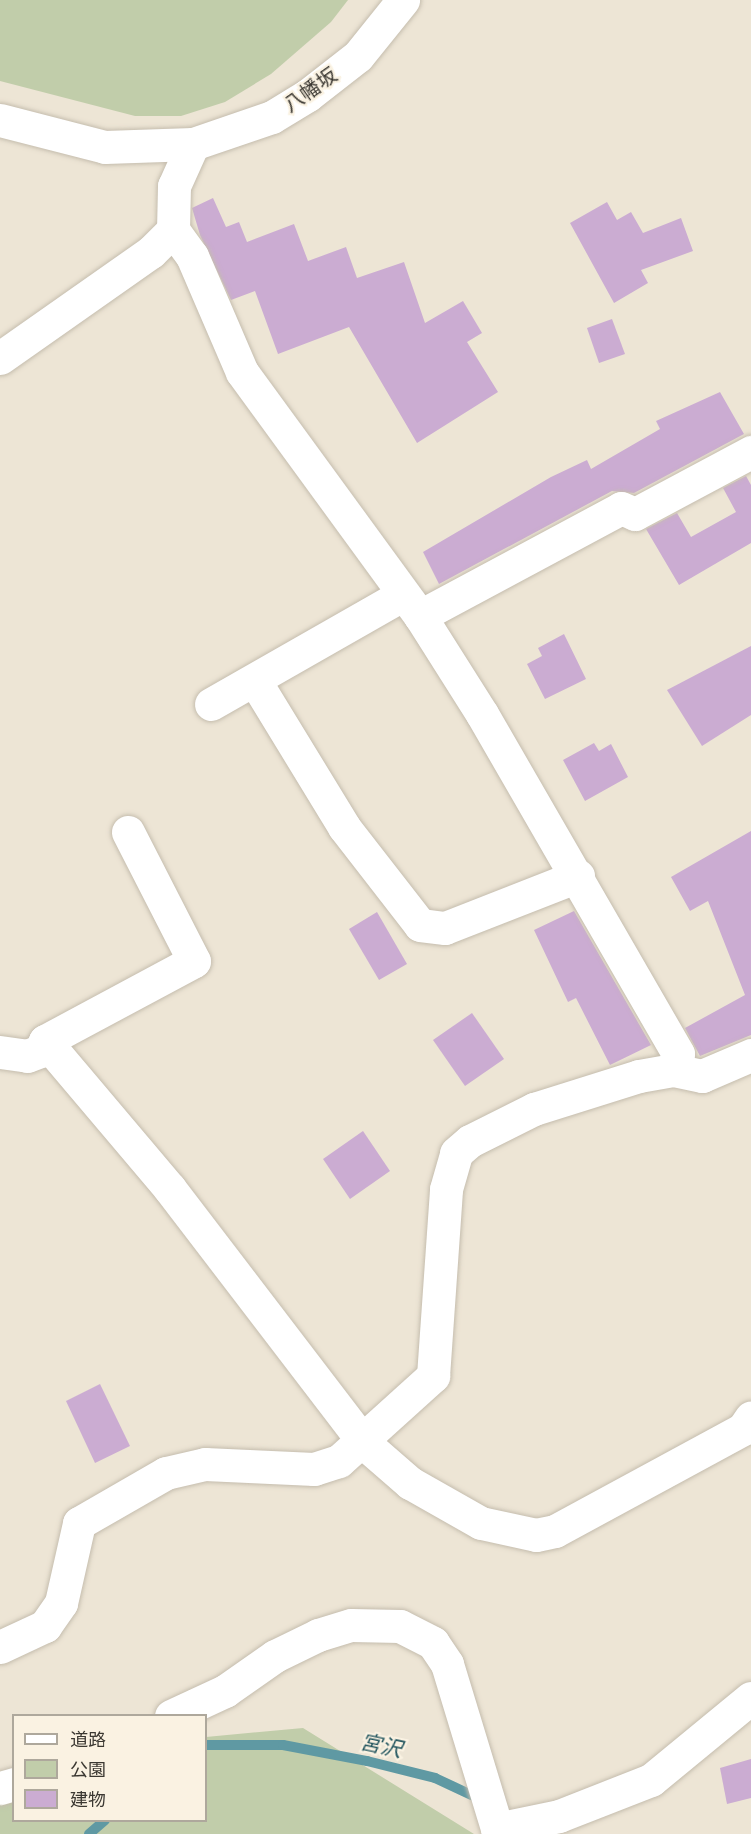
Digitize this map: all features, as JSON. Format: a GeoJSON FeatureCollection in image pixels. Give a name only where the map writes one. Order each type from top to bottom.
{"type":"FeatureCollection","features":[{"type":"Feature","properties":{"kind":"street","name":"八幡坂"},"geometry":{"type":"LineString","coordinates":[[0,120],[105,147],[193,144],[272,117],[308,96],[358,56],[403,0]]}},
{"type":"Feature","properties":{"kind":"street"},"geometry":{"type":"LineString","coordinates":[[193,144],[174,186],[173,230],[192,256],[242,372],[411,606],[578,876],[678,1054],[674,1070]]}},
{"type":"Feature","properties":{"kind":"street"},"geometry":{"type":"LineString","coordinates":[[0,358],[151,252],[173,230]]}},
{"type":"Feature","properties":{"kind":"street"},"geometry":{"type":"LineString","coordinates":[[211,704],[411,606],[621,508],[635,514],[751,452]]}},
{"type":"Feature","properties":{"kind":"street"},"geometry":{"type":"LineString","coordinates":[[255,681],[344,827],[420,925],[445,928],[578,876]]}},
{"type":"Feature","properties":{"kind":"street"},"geometry":{"type":"LineString","coordinates":[[0,1052],[27,1056],[40,1051],[45,1041],[194,961],[128,831]]}},
{"type":"Feature","properties":{"kind":"street"},"geometry":{"type":"LineString","coordinates":[[45,1041],[170,1188],[364,1443],[410,1483],[481,1523],[537,1535],[591,1516],[742,1429],[751,1417]]}},
{"type":"Feature","properties":{"kind":"street"},"geometry":{"type":"LineString","coordinates":[[0,1647],[45,1626],[61,1603],[79,1523],[165,1473],[216,1463],[314,1469],[339,1461],[364,1443],[433,1376],[446,1189],[456,1153],[534,1109],[674,1070],[702,1076],[751,1055]]}},
{"type":"Feature","properties":{"kind":"street"},"geometry":{"type":"LineString","coordinates":[[175,1714],[225,1691],[275,1656],[318,1635],[351,1625],[400,1626],[434,1643],[447,1664],[497,1829],[558,1816],[651,1780],[751,1698]]}},
{"type":"Feature","properties":{"kind":"green space"},"geometry":{"type":"Polygon","coordinates":[[[0,0],[348,0],[331,22],[271,74],[225,102],[181,116],[135,116],[0,81],[0,0]]]}},
{"type":"Feature","properties":{"kind":"green space"},"geometry":{"type":"Polygon","coordinates":[[[303,1728],[474,1834],[0,1834],[0,1802],[12,1796],[12,1822],[207,1822],[207,1737],[303,1728]]]}},
{"type":"Feature","properties":{"kind":"building"},"geometry":{"type":"Polygon","coordinates":[[[213,198],[226,227],[239,222],[247,242],[294,224],[308,261],[346,247],[357,278],[404,262],[425,323],[463,301],[482,333],[467,342],[498,392],[417,443],[349,327],[278,354],[255,291],[231,300],[200,235],[192,208],[213,198]]]}},
{"type":"Feature","properties":{"kind":"building"},"geometry":{"type":"Polygon","coordinates":[[[607,202],[617,220],[631,212],[643,233],[681,218],[693,251],[641,270],[648,283],[614,303],[570,223],[607,202]]]}},
{"type":"Feature","properties":{"kind":"building"},"geometry":{"type":"Polygon","coordinates":[[[612,319],[625,354],[599,363],[587,328],[612,319]]]}},
{"type":"Feature","properties":{"kind":"building"},"geometry":{"type":"Polygon","coordinates":[[[720,392],[744,434],[634,493],[612,491],[439,584],[423,552],[551,477],[587,460],[591,469],[660,429],[656,421],[720,392]]]}},
{"type":"Feature","properties":{"kind":"building"},"geometry":{"type":"Polygon","coordinates":[[[746,476],[751,485],[751,543],[679,585],[646,529],[677,513],[691,537],[736,512],[723,488],[746,476]]]}},
{"type":"Feature","properties":{"kind":"building"},"geometry":{"type":"Polygon","coordinates":[[[564,634],[586,679],[545,699],[527,664],[542,656],[538,648],[564,634]]]}},
{"type":"Feature","properties":{"kind":"building"},"geometry":{"type":"Polygon","coordinates":[[[751,646],[751,715],[702,746],[667,690],[751,646]]]}},
{"type":"Feature","properties":{"kind":"building"},"geometry":{"type":"Polygon","coordinates":[[[594,743],[599,751],[611,744],[628,777],[585,801],[563,760],[594,743]]]}},
{"type":"Feature","properties":{"kind":"building"},"geometry":{"type":"Polygon","coordinates":[[[751,831],[751,1035],[700,1056],[685,1028],[745,995],[708,901],[690,911],[671,877],[751,831]]]}},
{"type":"Feature","properties":{"kind":"building"},"geometry":{"type":"Polygon","coordinates":[[[574,911],[651,1045],[610,1065],[576,998],[568,1002],[534,930],[574,911]]]}},
{"type":"Feature","properties":{"kind":"building"},"geometry":{"type":"Polygon","coordinates":[[[377,912],[407,964],[379,980],[349,929],[377,912]]]}},
{"type":"Feature","properties":{"kind":"building"},"geometry":{"type":"Polygon","coordinates":[[[472,1013],[504,1059],[465,1086],[433,1040],[472,1013]]]}},
{"type":"Feature","properties":{"kind":"building"},"geometry":{"type":"Polygon","coordinates":[[[363,1131],[390,1171],[350,1199],[323,1159],[363,1131]]]}},
{"type":"Feature","properties":{"kind":"building"},"geometry":{"type":"Polygon","coordinates":[[[100,1384],[130,1446],[95,1463],[66,1401],[100,1384]]]}},
{"type":"Feature","properties":{"kind":"building"},"geometry":{"type":"Polygon","coordinates":[[[751,1759],[751,1798],[727,1804],[720,1768],[751,1759]]]}},
{"type":"Feature","properties":{"kind":"waterway","name":"宮沢"},"geometry":{"type":"LineString","coordinates":[[207,1745],[283,1745],[367,1761],[435,1778],[482,1800]]}},
{"type":"Feature","properties":{"kind":"waterway","name":"宮沢"},"geometry":{"type":"LineString","coordinates":[[89,1834],[103,1822]]}}]}
